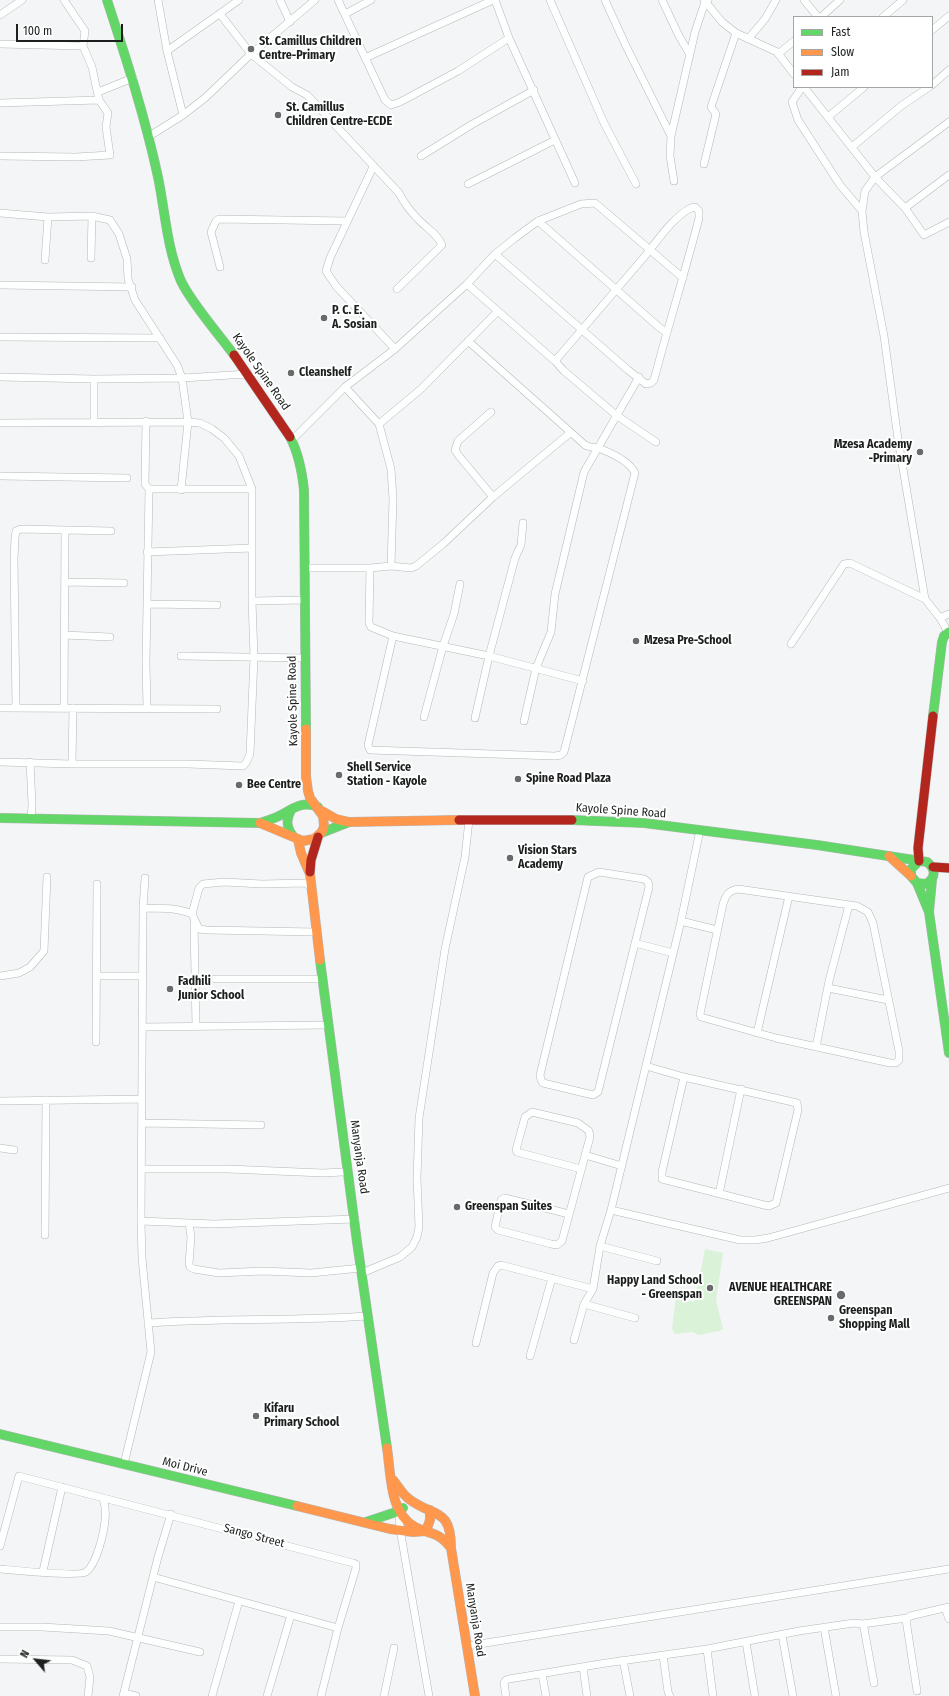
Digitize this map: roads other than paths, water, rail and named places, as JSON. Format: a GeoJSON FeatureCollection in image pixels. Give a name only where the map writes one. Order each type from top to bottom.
{"type":"FeatureCollection","features":[{"type":"Feature","properties":{"kind":"main road","name":"Kayole Spine Road"},"geometry":{"type":"LineString","coordinates":[[107,0],[133,78],[148,137],[177,270],[182,282],[193,299],[281,422],[292,440],[302,470],[304,490],[306,777]]}},
{"type":"Feature","properties":{"kind":"main road"},"geometry":{"type":"LineString","coordinates":[[948,632],[942,642],[918,848],[919,861],[911,869],[914,880],[928,912],[949,1053]]}},
{"type":"Feature","properties":{"kind":"main road"},"geometry":{"type":"LineString","coordinates":[[295,838],[287,823],[287,819],[303,790],[306,777]]}},
{"type":"Feature","properties":{"kind":"main road"},"geometry":{"type":"LineString","coordinates":[[306,777],[308,793],[320,809],[325,822],[311,860],[310,874]]}},
{"type":"Feature","properties":{"kind":"main road"},"geometry":{"type":"LineString","coordinates":[[0,818],[260,823],[275,818],[306,803],[320,809],[336,819],[349,822]]}},
{"type":"Feature","properties":{"kind":"main road","name":"Kayole Spine Road"},"geometry":{"type":"LineString","coordinates":[[349,822],[592,820],[644,823],[889,855],[919,861]]}},
{"type":"Feature","properties":{"kind":"main road"},"geometry":{"type":"LineString","coordinates":[[260,823],[295,838],[308,841],[349,822]]}},
{"type":"Feature","properties":{"kind":"main road","name":"Manyanja Road"},"geometry":{"type":"LineString","coordinates":[[295,838],[310,874],[328,1024],[368,1316],[393,1480],[394,1496],[399,1511],[404,1519],[410,1524],[440,1536],[451,1548]]}},
{"type":"Feature","properties":{"kind":"main road"},"geometry":{"type":"LineString","coordinates":[[889,855],[914,880],[926,884],[932,880]]}},
{"type":"Feature","properties":{"kind":"main road"},"geometry":{"type":"LineString","coordinates":[[919,861],[927,862],[933,867],[949,868]]}},
{"type":"Feature","properties":{"kind":"main road"},"geometry":{"type":"LineString","coordinates":[[928,912],[934,874],[933,867]]}},
{"type":"Feature","properties":{"kind":"main road","name":"Moi Drive"},"geometry":{"type":"LineString","coordinates":[[0,1434],[390,1529],[400,1529],[413,1532],[426,1531]]}},
{"type":"Feature","properties":{"kind":"main road","name":"Manyanja Road"},"geometry":{"type":"LineString","coordinates":[[393,1480],[410,1501],[438,1514],[447,1522],[451,1532],[451,1548],[475,1696]]}},
{"type":"Feature","properties":{"kind":"main road"},"geometry":{"type":"LineString","coordinates":[[382,1518],[394,1496]]}},
{"type":"Feature","properties":{"kind":"main road"},"geometry":{"type":"LineString","coordinates":[[364,1523],[399,1511],[410,1501]]}},
{"type":"Feature","properties":{"kind":"main road"},"geometry":{"type":"LineString","coordinates":[[426,1531],[430,1520],[430,1510]]}},
{"type":"Feature","properties":{"kind":"street"},"geometry":{"type":"LineString","coordinates":[[0,15],[22,0]]}},
{"type":"Feature","properties":{"kind":"street"},"geometry":{"type":"LineString","coordinates":[[0,156],[76,157],[110,155],[106,126],[108,113],[99,96],[92,67],[83,46],[85,31],[64,0]]}},
{"type":"Feature","properties":{"kind":"street"},"geometry":{"type":"LineString","coordinates":[[158,0],[167,51],[183,115]]}},
{"type":"Feature","properties":{"kind":"street"},"geometry":{"type":"LineString","coordinates":[[167,51],[239,0]]}},
{"type":"Feature","properties":{"kind":"street"},"geometry":{"type":"LineString","coordinates":[[280,0],[290,22]]}},
{"type":"Feature","properties":{"kind":"street"},"geometry":{"type":"LineString","coordinates":[[148,137],[183,115],[205,98],[252,54],[315,0]]}},
{"type":"Feature","properties":{"kind":"street"},"geometry":{"type":"LineString","coordinates":[[338,0],[346,14],[385,100],[391,104],[400,102],[458,71],[509,38]]}},
{"type":"Feature","properties":{"kind":"street"},"geometry":{"type":"LineString","coordinates":[[346,14],[371,0]]}},
{"type":"Feature","properties":{"kind":"street"},"geometry":{"type":"LineString","coordinates":[[365,58],[494,0],[509,38],[534,90],[575,183]]}},
{"type":"Feature","properties":{"kind":"street"},"geometry":{"type":"LineString","coordinates":[[550,0],[604,123],[636,184]]}},
{"type":"Feature","properties":{"kind":"street"},"geometry":{"type":"LineString","coordinates":[[605,0],[671,136]]}},
{"type":"Feature","properties":{"kind":"street"},"geometry":{"type":"LineString","coordinates":[[662,0],[679,36],[690,52]]}},
{"type":"Feature","properties":{"kind":"street"},"geometry":{"type":"LineString","coordinates":[[748,39],[765,19],[776,0]]}},
{"type":"Feature","properties":{"kind":"street"},"geometry":{"type":"LineString","coordinates":[[804,0],[818,16]]}},
{"type":"Feature","properties":{"kind":"street"},"geometry":{"type":"LineString","coordinates":[[820,16],[840,0]]}},
{"type":"Feature","properties":{"kind":"street"},"geometry":{"type":"LineString","coordinates":[[884,16],[903,0]]}},
{"type":"Feature","properties":{"kind":"street"},"geometry":{"type":"LineString","coordinates":[[674,181],[670,156],[671,136],[690,52],[706,1]]}},
{"type":"Feature","properties":{"kind":"street"},"geometry":{"type":"LineString","coordinates":[[706,1],[722,22],[748,39],[776,52],[793,73]]}},
{"type":"Feature","properties":{"kind":"street"},"geometry":{"type":"LineString","coordinates":[[220,14],[252,54],[292,87],[307,95],[399,193],[408,209],[417,219],[440,238],[442,245],[397,289]]}},
{"type":"Feature","properties":{"kind":"street"},"geometry":{"type":"LineString","coordinates":[[933,29],[949,16]]}},
{"type":"Feature","properties":{"kind":"street"},"geometry":{"type":"LineString","coordinates":[[704,164],[716,114],[711,107],[736,32]]}},
{"type":"Feature","properties":{"kind":"street"},"geometry":{"type":"LineString","coordinates":[[778,54],[793,42]]}},
{"type":"Feature","properties":{"kind":"street"},"geometry":{"type":"LineString","coordinates":[[0,44],[83,46]]}},
{"type":"Feature","properties":{"kind":"street"},"geometry":{"type":"LineString","coordinates":[[933,83],[949,70]]}},
{"type":"Feature","properties":{"kind":"street"},"geometry":{"type":"LineString","coordinates":[[0,103],[99,96],[133,78]]}},
{"type":"Feature","properties":{"kind":"street"},"geometry":{"type":"LineString","coordinates":[[802,88],[792,102],[798,120],[840,185],[862,211]]}},
{"type":"Feature","properties":{"kind":"street"},"geometry":{"type":"LineString","coordinates":[[804,88],[875,177],[905,208],[924,235],[949,222]]}},
{"type":"Feature","properties":{"kind":"street"},"geometry":{"type":"LineString","coordinates":[[828,117],[863,88]]}},
{"type":"Feature","properties":{"kind":"street"},"geometry":{"type":"LineString","coordinates":[[852,147],[901,106],[928,88]]}},
{"type":"Feature","properties":{"kind":"street"},"geometry":{"type":"LineString","coordinates":[[421,156],[471,125],[534,90]]}},
{"type":"Feature","properties":{"kind":"street"},"geometry":{"type":"LineString","coordinates":[[925,599],[898,439],[884,336],[864,232],[862,211],[865,191],[875,177],[949,122]]}},
{"type":"Feature","properties":{"kind":"street"},"geometry":{"type":"LineString","coordinates":[[468,184],[555,140]]}},
{"type":"Feature","properties":{"kind":"street"},"geometry":{"type":"LineString","coordinates":[[373,167],[327,265],[326,271],[328,277],[395,349]]}},
{"type":"Feature","properties":{"kind":"street"},"geometry":{"type":"LineString","coordinates":[[905,208],[949,176]]}},
{"type":"Feature","properties":{"kind":"street"},"geometry":{"type":"LineString","coordinates":[[292,440],[345,387],[395,349],[467,284],[495,254],[538,222],[581,204],[595,203],[683,278]]}},
{"type":"Feature","properties":{"kind":"street"},"geometry":{"type":"LineString","coordinates":[[495,254],[582,330],[628,370],[646,384],[651,383],[654,380],[666,332],[683,278],[699,218],[699,211],[695,207],[688,210],[671,225],[582,330],[555,361]]}},
{"type":"Feature","properties":{"kind":"street"},"geometry":{"type":"LineString","coordinates":[[0,212],[48,216],[92,216],[110,220],[114,225],[127,259],[128,279],[132,287],[135,300],[177,365],[182,378],[188,422],[181,490]]}},
{"type":"Feature","properties":{"kind":"street"},"geometry":{"type":"LineString","coordinates":[[45,260],[48,216]]}},
{"type":"Feature","properties":{"kind":"street"},"geometry":{"type":"LineString","coordinates":[[91,258],[92,216]]}},
{"type":"Feature","properties":{"kind":"street"},"geometry":{"type":"LineString","coordinates":[[220,266],[211,232],[216,221],[220,219],[347,221]]}},
{"type":"Feature","properties":{"kind":"street"},"geometry":{"type":"LineString","coordinates":[[538,222],[666,332]]}},
{"type":"Feature","properties":{"kind":"street"},"geometry":{"type":"LineString","coordinates":[[467,284],[497,312],[555,361],[564,371],[616,414],[656,442]]}},
{"type":"Feature","properties":{"kind":"street"},"geometry":{"type":"LineString","coordinates":[[0,285],[132,287]]}},
{"type":"Feature","properties":{"kind":"street"},"geometry":{"type":"LineString","coordinates":[[378,424],[421,389],[497,312]]}},
{"type":"Feature","properties":{"kind":"street"},"geometry":{"type":"LineString","coordinates":[[0,337],[160,338]]}},
{"type":"Feature","properties":{"kind":"street"},"geometry":{"type":"LineString","coordinates":[[393,636],[368,745],[370,750],[556,756],[561,755],[564,752],[635,472],[634,469],[625,462],[598,448],[589,447],[570,433],[468,341]]}},
{"type":"Feature","properties":{"kind":"street"},"geometry":{"type":"LineString","coordinates":[[0,377],[94,379],[182,378],[248,374]]}},
{"type":"Feature","properties":{"kind":"street"},"geometry":{"type":"LineString","coordinates":[[524,722],[536,668],[551,632],[555,594],[584,472],[638,377]]}},
{"type":"Feature","properties":{"kind":"street"},"geometry":{"type":"LineString","coordinates":[[94,379],[94,423]]}},
{"type":"Feature","properties":{"kind":"street"},"geometry":{"type":"LineString","coordinates":[[345,387],[378,424],[391,469],[393,480],[391,566]]}},
{"type":"Feature","properties":{"kind":"street"},"geometry":{"type":"LineString","coordinates":[[492,412],[458,441],[455,450],[493,497]]}},
{"type":"Feature","properties":{"kind":"street"},"geometry":{"type":"LineString","coordinates":[[146,421],[145,484],[148,489],[147,708]]}},
{"type":"Feature","properties":{"kind":"street"},"geometry":{"type":"LineString","coordinates":[[0,423],[94,423],[146,421],[188,422],[200,423],[224,438],[239,456],[252,489],[252,601],[254,657],[250,754],[243,766],[0,762]]}},
{"type":"Feature","properties":{"kind":"street"},"geometry":{"type":"LineString","coordinates":[[304,568],[370,568],[391,566],[411,568],[416,566],[443,544],[493,497],[570,433]]}},
{"type":"Feature","properties":{"kind":"street"},"geometry":{"type":"LineString","coordinates":[[0,476],[127,478]]}},
{"type":"Feature","properties":{"kind":"street"},"geometry":{"type":"LineString","coordinates":[[148,489],[252,489]]}},
{"type":"Feature","properties":{"kind":"street"},"geometry":{"type":"LineString","coordinates":[[475,718],[489,656],[515,558],[521,545],[523,523]]}},
{"type":"Feature","properties":{"kind":"street"},"geometry":{"type":"LineString","coordinates":[[16,708],[15,534],[21,529],[111,531]]}},
{"type":"Feature","properties":{"kind":"street"},"geometry":{"type":"LineString","coordinates":[[64,708],[66,530]]}},
{"type":"Feature","properties":{"kind":"street"},"geometry":{"type":"LineString","coordinates":[[147,552],[252,548]]}},
{"type":"Feature","properties":{"kind":"street"},"geometry":{"type":"LineString","coordinates":[[791,644],[844,564],[854,564],[925,599],[940,618],[948,632]]}},
{"type":"Feature","properties":{"kind":"street"},"geometry":{"type":"LineString","coordinates":[[370,568],[369,623],[372,627],[393,636],[489,656],[583,681]]}},
{"type":"Feature","properties":{"kind":"street"},"geometry":{"type":"LineString","coordinates":[[66,582],[124,583]]}},
{"type":"Feature","properties":{"kind":"street"},"geometry":{"type":"LineString","coordinates":[[424,717],[443,646],[454,614],[460,584]]}},
{"type":"Feature","properties":{"kind":"street"},"geometry":{"type":"LineString","coordinates":[[252,601],[305,600]]}},
{"type":"Feature","properties":{"kind":"street"},"geometry":{"type":"LineString","coordinates":[[147,604],[217,605]]}},
{"type":"Feature","properties":{"kind":"street"},"geometry":{"type":"LineString","coordinates":[[940,618],[949,614]]}},
{"type":"Feature","properties":{"kind":"street"},"geometry":{"type":"LineString","coordinates":[[64,635],[110,637]]}},
{"type":"Feature","properties":{"kind":"street"},"geometry":{"type":"LineString","coordinates":[[181,656],[305,658]]}},
{"type":"Feature","properties":{"kind":"street"},"geometry":{"type":"LineString","coordinates":[[0,708],[217,709]]}},
{"type":"Feature","properties":{"kind":"street"},"geometry":{"type":"LineString","coordinates":[[72,764],[73,708]]}},
{"type":"Feature","properties":{"kind":"street"},"geometry":{"type":"LineString","coordinates":[[30,762],[31,819]]}},
{"type":"Feature","properties":{"kind":"street"},"geometry":{"type":"LineString","coordinates":[[189,1223],[191,1237],[188,1264],[194,1269],[219,1273],[263,1271],[311,1273],[362,1270],[403,1255],[412,1247],[417,1238],[419,1227],[417,1178],[419,1118],[445,949],[465,857],[469,820]]}},
{"type":"Feature","properties":{"kind":"street"},"geometry":{"type":"LineString","coordinates":[[574,1340],[584,1304],[593,1289],[600,1246],[622,1166],[674,953],[700,830]]}},
{"type":"Feature","properties":{"kind":"street"},"geometry":{"type":"LineString","coordinates":[[598,872],[648,882],[649,887],[635,943],[598,1092],[593,1095],[587,1095],[543,1083],[540,1075],[588,877],[592,874],[598,872]]}},
{"type":"Feature","properties":{"kind":"street"},"geometry":{"type":"LineString","coordinates":[[0,976],[19,973],[30,967],[44,951],[47,877]]}},
{"type":"Feature","properties":{"kind":"street"},"geometry":{"type":"LineString","coordinates":[[124,1464],[151,1352],[142,1258],[141,1221],[143,908],[145,878]]}},
{"type":"Feature","properties":{"kind":"street"},"geometry":{"type":"LineString","coordinates":[[196,1026],[193,917],[199,888],[203,884],[224,882],[262,884],[306,883],[311,887]]}},
{"type":"Feature","properties":{"kind":"street"},"geometry":{"type":"LineString","coordinates":[[96,1042],[97,884]]}},
{"type":"Feature","properties":{"kind":"street"},"geometry":{"type":"LineString","coordinates":[[738,889],[849,905],[864,909],[868,912],[873,923],[898,1051],[899,1060],[896,1063],[890,1064],[816,1047],[701,1017],[700,1014],[717,930],[726,895],[731,891],[738,889]]}},
{"type":"Feature","properties":{"kind":"street"},"geometry":{"type":"LineString","coordinates":[[757,1032],[789,896]]}},
{"type":"Feature","properties":{"kind":"street"},"geometry":{"type":"LineString","coordinates":[[816,1047],[828,988],[849,905]]}},
{"type":"Feature","properties":{"kind":"street"},"geometry":{"type":"LineString","coordinates":[[143,908],[181,910],[193,917],[199,929],[206,930],[316,932]]}},
{"type":"Feature","properties":{"kind":"street"},"geometry":{"type":"LineString","coordinates":[[681,921],[717,930]]}},
{"type":"Feature","properties":{"kind":"street"},"geometry":{"type":"LineString","coordinates":[[635,943],[674,953]]}},
{"type":"Feature","properties":{"kind":"street"},"geometry":{"type":"LineString","coordinates":[[96,976],[143,976]]}},
{"type":"Feature","properties":{"kind":"street"},"geometry":{"type":"LineString","coordinates":[[215,980],[322,979]]}},
{"type":"Feature","properties":{"kind":"street"},"geometry":{"type":"LineString","coordinates":[[828,988],[888,1000]]}},
{"type":"Feature","properties":{"kind":"street"},"geometry":{"type":"LineString","coordinates":[[143,1028],[328,1024]]}},
{"type":"Feature","properties":{"kind":"street"},"geometry":{"type":"LineString","coordinates":[[646,1066],[797,1103],[798,1110],[776,1203],[769,1206],[662,1179],[662,1172],[684,1076]]}},
{"type":"Feature","properties":{"kind":"street"},"geometry":{"type":"LineString","coordinates":[[719,1194],[741,1089]]}},
{"type":"Feature","properties":{"kind":"street"},"geometry":{"type":"LineString","coordinates":[[0,1101],[142,1099]]}},
{"type":"Feature","properties":{"kind":"street"},"geometry":{"type":"LineString","coordinates":[[45,1234],[46,1100]]}},
{"type":"Feature","properties":{"kind":"street"},"geometry":{"type":"LineString","coordinates":[[569,1214],[505,1198],[501,1200],[495,1227],[498,1230],[557,1245],[562,1241],[590,1137],[589,1131],[578,1123],[532,1112],[525,1117],[516,1150],[517,1152],[581,1170]]}},
{"type":"Feature","properties":{"kind":"street"},"geometry":{"type":"LineString","coordinates":[[142,1123],[261,1125]]}},
{"type":"Feature","properties":{"kind":"street"},"geometry":{"type":"LineString","coordinates":[[0,1148],[14,1150]]}},
{"type":"Feature","properties":{"kind":"street"},"geometry":{"type":"LineString","coordinates":[[585,1155],[622,1166]]}},
{"type":"Feature","properties":{"kind":"street"},"geometry":{"type":"LineString","coordinates":[[142,1169],[228,1169],[323,1173],[343,1172]]}},
{"type":"Feature","properties":{"kind":"street"},"geometry":{"type":"LineString","coordinates":[[610,1210],[740,1240],[751,1241],[775,1236],[949,1188]]}},
{"type":"Feature","properties":{"kind":"street"},"geometry":{"type":"LineString","coordinates":[[141,1221],[214,1224],[355,1219]]}},
{"type":"Feature","properties":{"kind":"street"},"geometry":{"type":"LineString","coordinates":[[600,1246],[657,1261]]}},
{"type":"Feature","properties":{"kind":"street"},"geometry":{"type":"LineString","coordinates":[[476,1344],[492,1273],[498,1266],[501,1265],[593,1289]]}},
{"type":"Feature","properties":{"kind":"street"},"geometry":{"type":"LineString","coordinates":[[530,1356],[552,1278]]}},
{"type":"Feature","properties":{"kind":"street"},"geometry":{"type":"LineString","coordinates":[[584,1304],[635,1318]]}},
{"type":"Feature","properties":{"kind":"street"},"geometry":{"type":"LineString","coordinates":[[148,1323],[198,1320],[316,1319],[368,1316]]}},
{"type":"Feature","properties":{"kind":"street","name":"Sango Street"},"geometry":{"type":"LineString","coordinates":[[0,1546],[19,1476],[171,1514],[356,1564],[321,1696]]}},
{"type":"Feature","properties":{"kind":"street"},"geometry":{"type":"LineString","coordinates":[[42,1571],[62,1487]]}},
{"type":"Feature","properties":{"kind":"street"},"geometry":{"type":"LineString","coordinates":[[0,1569],[81,1574],[86,1572],[91,1567],[99,1547],[105,1520],[104,1498]]}},
{"type":"Feature","properties":{"kind":"street"},"geometry":{"type":"LineString","coordinates":[[399,1511],[400,1529],[429,1696]]}},
{"type":"Feature","properties":{"kind":"street"},"geometry":{"type":"LineString","coordinates":[[136,1696],[124,1695],[153,1577],[171,1514]]}},
{"type":"Feature","properties":{"kind":"street"},"geometry":{"type":"LineString","coordinates":[[467,1646],[949,1569]]}},
{"type":"Feature","properties":{"kind":"street"},"geometry":{"type":"LineString","coordinates":[[153,1577],[216,1593],[239,1601],[338,1628]]}},
{"type":"Feature","properties":{"kind":"street"},"geometry":{"type":"LineString","coordinates":[[212,1696],[239,1601]]}},
{"type":"Feature","properties":{"kind":"street"},"geometry":{"type":"LineString","coordinates":[[506,1696],[504,1683],[506,1680],[624,1660],[706,1649],[824,1627],[907,1618],[910,1616],[947,1608],[949,1619]]}},
{"type":"Feature","properties":{"kind":"street"},"geometry":{"type":"LineString","coordinates":[[267,1696],[291,1615]]}},
{"type":"Feature","properties":{"kind":"street"},"geometry":{"type":"LineString","coordinates":[[907,1618],[906,1623],[917,1691]]}},
{"type":"Feature","properties":{"kind":"street"},"geometry":{"type":"LineString","coordinates":[[862,1624],[865,1630],[874,1683]]}},
{"type":"Feature","properties":{"kind":"street"},"geometry":{"type":"LineString","coordinates":[[0,1627],[42,1627],[110,1632],[200,1652]]}},
{"type":"Feature","properties":{"kind":"street"},"geometry":{"type":"LineString","coordinates":[[824,1627],[836,1696]]}},
{"type":"Feature","properties":{"kind":"street"},"geometry":{"type":"LineString","coordinates":[[782,1635],[793,1696]]}},
{"type":"Feature","properties":{"kind":"street"},"geometry":{"type":"LineString","coordinates":[[746,1642],[755,1696]]}},
{"type":"Feature","properties":{"kind":"street"},"geometry":{"type":"LineString","coordinates":[[384,1696],[394,1648]]}},
{"type":"Feature","properties":{"kind":"street"},"geometry":{"type":"LineString","coordinates":[[706,1649],[713,1696]]}},
{"type":"Feature","properties":{"kind":"street"},"geometry":{"type":"LineString","coordinates":[[663,1655],[670,1696]]}},
{"type":"Feature","properties":{"kind":"street"},"geometry":{"type":"LineString","coordinates":[[0,1659],[72,1660],[83,1664],[87,1666],[90,1677],[88,1696]]}},
{"type":"Feature","properties":{"kind":"street"},"geometry":{"type":"LineString","coordinates":[[624,1660],[630,1696]]}},
{"type":"Feature","properties":{"kind":"street"},"geometry":{"type":"LineString","coordinates":[[583,1667],[587,1696]]}},
{"type":"Feature","properties":{"kind":"street"},"geometry":{"type":"LineString","coordinates":[[542,1674],[546,1696]]}},
{"type":"Feature","properties":{"kind":"place","name":"St. Camillus Children Centre-Primary"},"geometry":{"type":"Point","coordinates":[251,49]}},
{"type":"Feature","properties":{"kind":"place","name":"St. Camillus Children Centre-ECDE"},"geometry":{"type":"Point","coordinates":[278,115]}},
{"type":"Feature","properties":{"kind":"place","name":"P. C. E. A. Sosian"},"geometry":{"type":"Point","coordinates":[324,318]}},
{"type":"Feature","properties":{"kind":"place","name":"Cleanshelf"},"geometry":{"type":"Point","coordinates":[291,373]}},
{"type":"Feature","properties":{"kind":"place","name":"Mzesa Academy -Primary"},"geometry":{"type":"Point","coordinates":[920,452]}},
{"type":"Feature","properties":{"kind":"place","name":"Mzesa Pre-School"},"geometry":{"type":"Point","coordinates":[636,641]}},
{"type":"Feature","properties":{"kind":"place","name":"Shell Service Station - Kayole"},"geometry":{"type":"Point","coordinates":[339,775]}},
{"type":"Feature","properties":{"kind":"place","name":"Spine Road Plaza"},"geometry":{"type":"Point","coordinates":[518,779]}},
{"type":"Feature","properties":{"kind":"place","name":"Bee Centre"},"geometry":{"type":"Point","coordinates":[239,785]}},
{"type":"Feature","properties":{"kind":"place","name":"Vision Stars Academy"},"geometry":{"type":"Point","coordinates":[510,858]}},
{"type":"Feature","properties":{"kind":"place","name":"Fadhili Junior School"},"geometry":{"type":"Point","coordinates":[170,989]}},
{"type":"Feature","properties":{"kind":"place","name":"Greenspan Suites"},"geometry":{"type":"Point","coordinates":[457,1207]}},
{"type":"Feature","properties":{"kind":"place","name":"Happy Land School - Greenspan"},"geometry":{"type":"Point","coordinates":[710,1288]}},
{"type":"Feature","properties":{"kind":"place","name":"AVENUE HEALTHCARE GREENSPAN"},"geometry":{"type":"Point","coordinates":[841,1295]}},
{"type":"Feature","properties":{"kind":"place","name":"Greenspan Shopping Mall"},"geometry":{"type":"Point","coordinates":[831,1318]}},
{"type":"Feature","properties":{"kind":"place","name":"Kifaru Primary School"},"geometry":{"type":"Point","coordinates":[256,1416]}}]}
